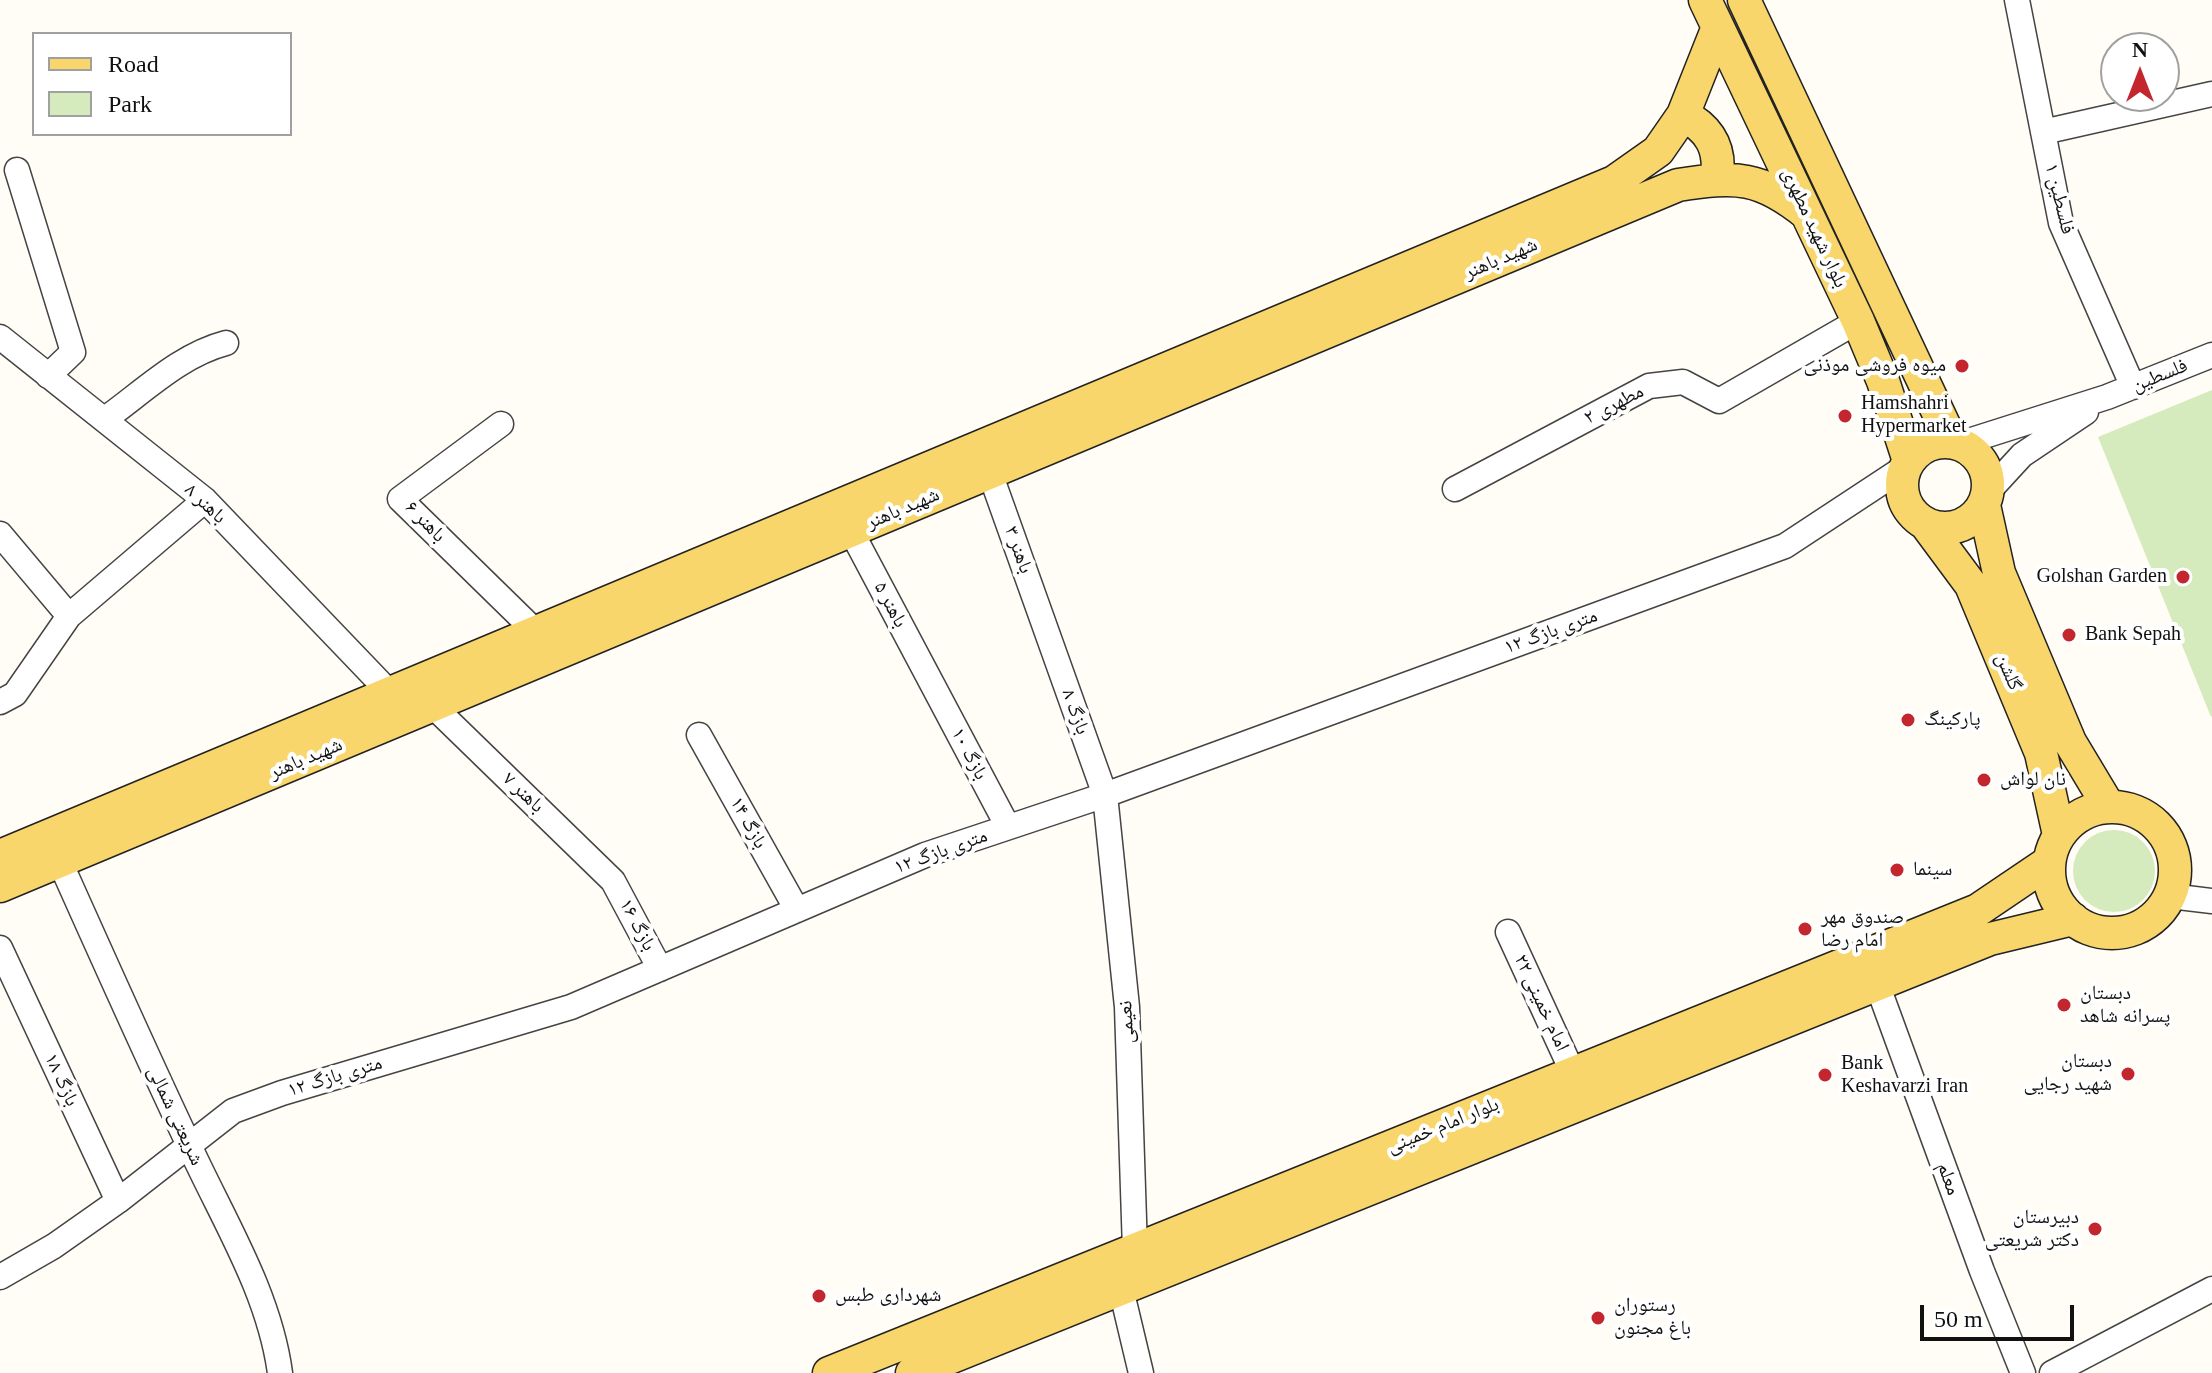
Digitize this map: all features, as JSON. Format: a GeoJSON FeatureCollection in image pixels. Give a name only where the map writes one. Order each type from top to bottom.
{"type":"FeatureCollection","features":[{"type":"Feature","properties":{"kind":"main road","name":"بلوار شهید مطهری"},"geometry":{"type":"LineString","coordinates":[[1744,0],[1955,443]]}},
{"type":"Feature","properties":{"kind":"main road","name":"بلوار شهید مطهری"},"geometry":{"type":"LineString","coordinates":[[1712,13],[1858,321],[1883,381],[1907,464]]}},
{"type":"Feature","properties":{"kind":"main road","name":"شهید باهنر"},"geometry":{"type":"LineString","coordinates":[[0,886],[851,531],[984,460],[1614,182],[1658,151],[1683,115],[1712,13]]}},
{"type":"Feature","properties":{"kind":"main road"},"geometry":{"type":"LineString","coordinates":[[1683,115],[1698,122],[1709,133],[1719,163],[1717,179]]}},
{"type":"Feature","properties":{"kind":"main road","name":"شهید باهنر"},"geometry":{"type":"LineString","coordinates":[[0,856],[536,632],[984,460],[1678,185],[1717,179],[1750,181],[1781,194],[1807,214]]}},
{"type":"Feature","properties":{"kind":"main road"},"geometry":{"type":"LineString","coordinates":[[1955,443],[1970,449],[1985,468],[1986,498],[1976,516],[1964,524],[1951,528],[1938,527],[1912,514],[1905,503],[1902,491],[1907,464],[1928,445],[1955,443]]}},
{"type":"Feature","properties":{"kind":"main road","name":"گلشن"},"geometry":{"type":"LineString","coordinates":[[1986,498],[2004,587],[2070,742],[2109,807]]}},
{"type":"Feature","properties":{"kind":"main road","name":"گلشن"},"geometry":{"type":"LineString","coordinates":[[1925,523],[1971,585],[2041,753],[2054,848]]}},
{"type":"Feature","properties":{"kind":"main road"},"geometry":{"type":"LineString","coordinates":[[2109,807],[2137,812],[2154,822],[2167,838],[2174,857],[2175,877],[2170,896],[2161,910],[2135,929],[2103,932],[2087,928],[2073,919],[2059,903],[2051,884],[2054,848],[2073,821],[2090,811],[2109,807]]}},
{"type":"Feature","properties":{"kind":"main road","name":"بلوار امام خمینی"},"geometry":{"type":"LineString","coordinates":[[829,1373],[1978,910],[2054,848]]}},
{"type":"Feature","properties":{"kind":"main road","name":"بلوار امام خمینی"},"geometry":{"type":"LineString","coordinates":[[912,1373],[1990,939],[2073,919]]}},
{"type":"Feature","properties":{"kind":"street","name":"فلسطین ۱"},"geometry":{"type":"LineString","coordinates":[[2017,0],[2061,223],[2133,387]]}},
{"type":"Feature","properties":{"kind":"street"},"geometry":{"type":"LineString","coordinates":[[2043,132],[2212,94]]}},
{"type":"Feature","properties":{"kind":"street"},"geometry":{"type":"LineString","coordinates":[[17,170],[73,352],[48,376]]}},
{"type":"Feature","properties":{"kind":"street","name":"مطهری ۲"},"geometry":{"type":"LineString","coordinates":[[1455,489],[1649,386],[1683,382],[1719,401],[1858,321]]}},
{"type":"Feature","properties":{"kind":"street","name":"باهنر ۸"},"geometry":{"type":"LineString","coordinates":[[0,337],[205,500],[390,693]]}},
{"type":"Feature","properties":{"kind":"street"},"geometry":{"type":"LineString","coordinates":[[105,419],[189,357],[226,343]]}},
{"type":"Feature","properties":{"kind":"street","name":"فلسطین"},"geometry":{"type":"LineString","coordinates":[[2107,397],[2212,355]]}},
{"type":"Feature","properties":{"kind":"street"},"geometry":{"type":"LineString","coordinates":[[1955,443],[2107,397]]}},
{"type":"Feature","properties":{"kind":"street"},"geometry":{"type":"LineString","coordinates":[[1986,498],[2022,455],[2107,397]]}},
{"type":"Feature","properties":{"kind":"street","name":"باهنر ۶"},"geometry":{"type":"LineString","coordinates":[[501,424],[400,499],[536,632]]}},
{"type":"Feature","properties":{"kind":"street","name":"باهنر ۳"},"geometry":{"type":"LineString","coordinates":[[984,460],[1045,628]]}},
{"type":"Feature","properties":{"kind":"street","name":"۱۲ متری بازگ"},"geometry":{"type":"LineString","coordinates":[[0,1277],[54,1246],[118,1201],[233,1111],[571,1007],[925,855],[1105,795],[1785,546],[1907,464]]}},
{"type":"Feature","properties":{"kind":"street"},"geometry":{"type":"LineString","coordinates":[[0,702],[15,694],[69,616],[205,500]]}},
{"type":"Feature","properties":{"kind":"street","name":"باهنر ۵"},"geometry":{"type":"LineString","coordinates":[[851,531],[930,680]]}},
{"type":"Feature","properties":{"kind":"street"},"geometry":{"type":"LineString","coordinates":[[0,534],[69,616]]}},
{"type":"Feature","properties":{"kind":"street","name":"بازگ ۸"},"geometry":{"type":"LineString","coordinates":[[1045,628],[1105,795]]}},
{"type":"Feature","properties":{"kind":"street","name":"بازگ ۱۰"},"geometry":{"type":"LineString","coordinates":[[930,680],[1008,827]]}},
{"type":"Feature","properties":{"kind":"street","name":"باهنر ۷"},"geometry":{"type":"LineString","coordinates":[[433,706],[613,881]]}},
{"type":"Feature","properties":{"kind":"street","name":"بازگ ۱۴"},"geometry":{"type":"LineString","coordinates":[[699,735],[797,910]]}},
{"type":"Feature","properties":{"kind":"street","name":"نعیمی"},"geometry":{"type":"LineString","coordinates":[[1105,795],[1127,1007],[1135,1250]]}},
{"type":"Feature","properties":{"kind":"street","name":"شریعتی شمالی"},"geometry":{"type":"LineString","coordinates":[[60,862],[188,1145],[254,1281],[276,1343],[280,1373]]}},
{"type":"Feature","properties":{"kind":"street","name":"بازگ ۱۶"},"geometry":{"type":"LineString","coordinates":[[613,881],[660,969]]}},
{"type":"Feature","properties":{"kind":"street"},"geometry":{"type":"LineString","coordinates":[[2170,896],[2212,901]]}},
{"type":"Feature","properties":{"kind":"street","name":"امام خمینی ۲۲"},"geometry":{"type":"LineString","coordinates":[[1508,932],[1573,1073]]}},
{"type":"Feature","properties":{"kind":"street","name":"بازگ ۱۸"},"geometry":{"type":"LineString","coordinates":[[2,956],[118,1201]]}},
{"type":"Feature","properties":{"kind":"street","name":"معلم"},"geometry":{"type":"LineString","coordinates":[[1877,984],[2023,1373]]}},
{"type":"Feature","properties":{"kind":"street"},"geometry":{"type":"LineString","coordinates":[[1121,1289],[1141,1373]]}},
{"type":"Feature","properties":{"kind":"street"},"geometry":{"type":"LineString","coordinates":[[2052,1373],[2212,1289]]}},
{"type":"Feature","properties":{"kind":"green space","name":"Golshan Garden"},"geometry":{"type":"Polygon","coordinates":[[[2212,390],[2212,716],[2211,717],[2098,437],[2212,390]]]}},
{"type":"Feature","properties":{"kind":"green space"},"geometry":{"type":"Polygon","coordinates":[[[2114,830],[2130,834],[2143,842],[2151,855],[2155,871],[2151,887],[2143,900],[2130,908],[2114,912],[2098,908],[2085,900],[2077,887],[2073,871],[2077,855],[2085,842],[2098,834],[2114,830]]]}},
{"type":"Feature","properties":{"kind":"place","name":"میوه فروشی موذنی"},"geometry":{"type":"Point","coordinates":[1962,366]}},
{"type":"Feature","properties":{"kind":"place","name":"Hamshahri Hypermarket"},"geometry":{"type":"Point","coordinates":[1845,416]}},
{"type":"Feature","properties":{"kind":"place","name":"Golshan Garden"},"geometry":{"type":"Point","coordinates":[2183,577]}},
{"type":"Feature","properties":{"kind":"place","name":"Bank Sepah"},"geometry":{"type":"Point","coordinates":[2069,635]}},
{"type":"Feature","properties":{"kind":"place","name":"پارکینگ"},"geometry":{"type":"Point","coordinates":[1908,720]}},
{"type":"Feature","properties":{"kind":"place","name":"نان لواش"},"geometry":{"type":"Point","coordinates":[1984,780]}},
{"type":"Feature","properties":{"kind":"place","name":"سینما"},"geometry":{"type":"Point","coordinates":[1897,870]}},
{"type":"Feature","properties":{"kind":"place","name":"صندوق مهر امام رضا"},"geometry":{"type":"Point","coordinates":[1805,929]}},
{"type":"Feature","properties":{"kind":"place","name":"دبستان پسرانه شاهد"},"geometry":{"type":"Point","coordinates":[2064,1005]}},
{"type":"Feature","properties":{"kind":"place","name":"دبستان شهید رجایی"},"geometry":{"type":"Point","coordinates":[2128,1074]}},
{"type":"Feature","properties":{"kind":"place","name":"Bank Keshavarzi Iran"},"geometry":{"type":"Point","coordinates":[1825,1075]}},
{"type":"Feature","properties":{"kind":"place","name":"دبیرستان دکتر شریعتی"},"geometry":{"type":"Point","coordinates":[2095,1229]}},
{"type":"Feature","properties":{"kind":"place","name":"شهرداری طبس"},"geometry":{"type":"Point","coordinates":[819,1296]}},
{"type":"Feature","properties":{"kind":"place","name":"رستوران باغ مجنون"},"geometry":{"type":"Point","coordinates":[1598,1318]}}]}
